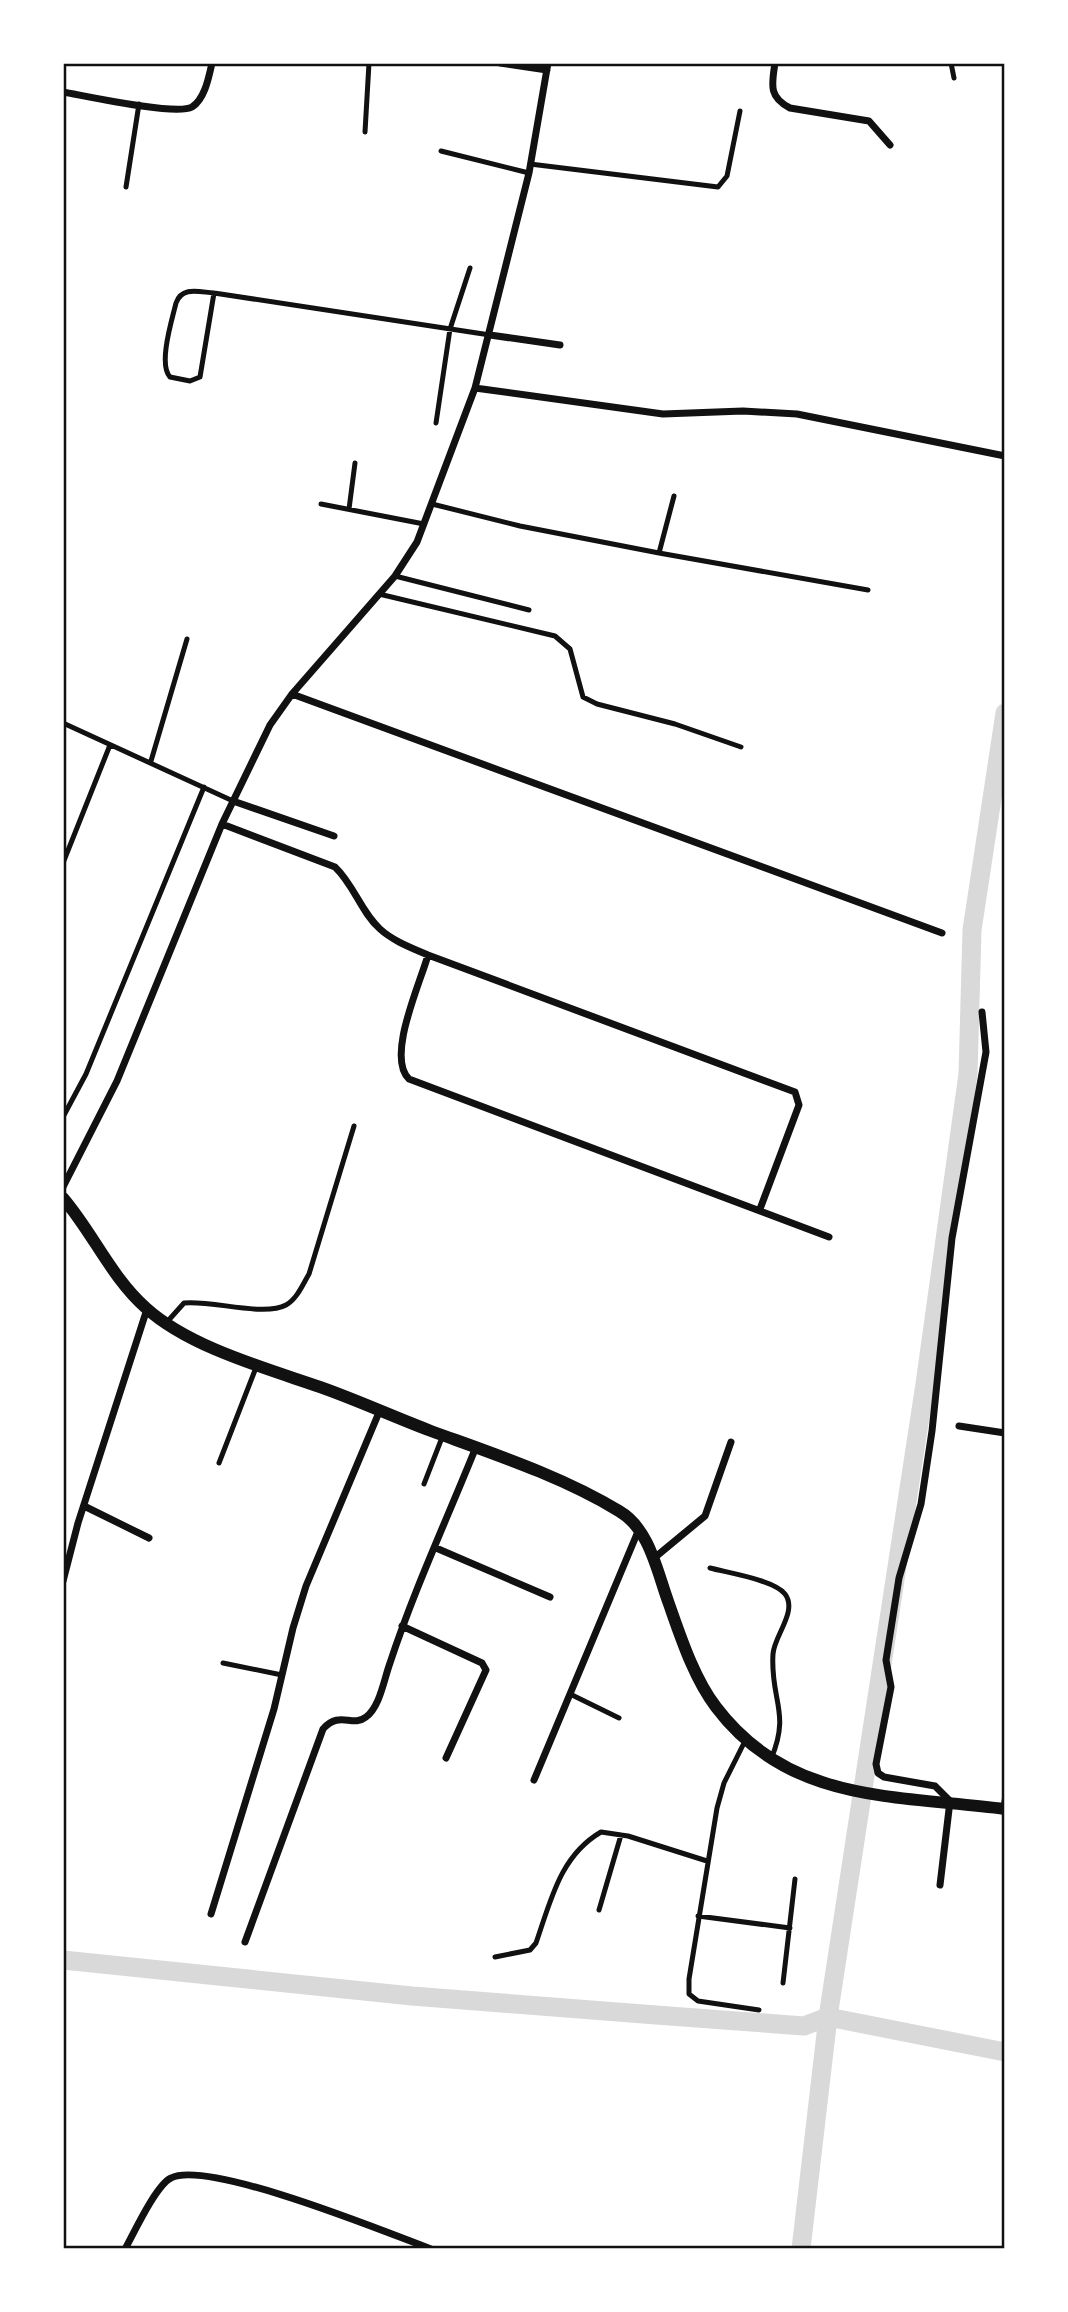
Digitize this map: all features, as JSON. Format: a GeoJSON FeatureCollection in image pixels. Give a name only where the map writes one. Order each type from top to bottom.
{"type":"FeatureCollection","features":[{"type":"Feature","properties":{"kind":"street"},"geometry":{"type":"LineString","coordinates":[[63,92],[139,104],[189,108],[196,104],[206,86],[212,63]]}},
{"type":"Feature","properties":{"kind":"street"},"geometry":{"type":"LineString","coordinates":[[63,1187],[117,1082],[222,824],[270,725],[292,694],[395,576],[432,504],[475,388],[489,335],[530,164],[547,67],[500,63]]}},
{"type":"Feature","properties":{"kind":"street"},"geometry":{"type":"LineString","coordinates":[[775,63],[772,91],[779,102],[790,108],[869,121],[890,145]]}},
{"type":"Feature","properties":{"kind":"street"},"geometry":{"type":"LineString","coordinates":[[489,335],[560,345]]}},
{"type":"Feature","properties":{"kind":"street"},"geometry":{"type":"LineString","coordinates":[[475,388],[663,414],[743,411],[797,414],[1005,456]]}},
{"type":"Feature","properties":{"kind":"street"},"geometry":{"type":"LineString","coordinates":[[292,694],[942,933]]}},
{"type":"Feature","properties":{"kind":"street"},"geometry":{"type":"LineString","coordinates":[[233,801],[334,836]]}},
{"type":"Feature","properties":{"kind":"street"},"geometry":{"type":"LineString","coordinates":[[222,824],[335,867],[380,929],[428,955],[795,1093],[799,1105],[760,1209]]}},
{"type":"Feature","properties":{"kind":"street"},"geometry":{"type":"LineString","coordinates":[[428,955],[400,1047],[400,1065],[410,1079],[829,1237]]}},
{"type":"Feature","properties":{"kind":"street"},"geometry":{"type":"LineString","coordinates":[[950,1801],[935,1786],[884,1777],[878,1773],[876,1764],[891,1687],[886,1660],[899,1578],[921,1504],[932,1431],[953,1238],[986,1052],[982,1012]]}},
{"type":"Feature","properties":{"kind":"street"},"geometry":{"type":"LineString","coordinates":[[63,1198],[124,1286],[166,1323],[257,1365],[476,1447],[591,1496],[623,1513],[639,1529],[698,1676],[715,1707],[746,1739],[786,1770],[830,1785],[890,1797],[1004,1808]]}},
{"type":"Feature","properties":{"kind":"street"},"geometry":{"type":"LineString","coordinates":[[63,1581],[147,1309]]}},
{"type":"Feature","properties":{"kind":"street"},"geometry":{"type":"LineString","coordinates":[[211,1914],[306,1586],[380,1410]]}},
{"type":"Feature","properties":{"kind":"street"},"geometry":{"type":"LineString","coordinates":[[960,1426],[1005,1433]]}},
{"type":"Feature","properties":{"kind":"street"},"geometry":{"type":"LineString","coordinates":[[653,1560],[705,1516],[731,1442]]}},
{"type":"Feature","properties":{"kind":"street"},"geometry":{"type":"LineString","coordinates":[[245,1942],[323,1730],[330,1722],[340,1718],[359,1721],[367,1717],[377,1703],[402,1626],[476,1447]]}},
{"type":"Feature","properties":{"kind":"street"},"geometry":{"type":"LineString","coordinates":[[84,1506],[149,1538]]}},
{"type":"Feature","properties":{"kind":"street"},"geometry":{"type":"LineString","coordinates":[[534,1780],[639,1529]]}},
{"type":"Feature","properties":{"kind":"street"},"geometry":{"type":"LineString","coordinates":[[436,1548],[550,1597]]}},
{"type":"Feature","properties":{"kind":"street"},"geometry":{"type":"LineString","coordinates":[[402,1626],[482,1663],[486,1670],[446,1758]]}},
{"type":"Feature","properties":{"kind":"street"},"geometry":{"type":"LineString","coordinates":[[940,1885],[950,1801]]}},
{"type":"Feature","properties":{"kind":"street"},"geometry":{"type":"LineString","coordinates":[[125,2249],[160,2190],[171,2178],[188,2175],[268,2192],[334,2212],[431,2249]]}},
{"type":"Feature","properties":{"kind":"lane"},"geometry":{"type":"LineString","coordinates":[[365,132],[369,63]]}},
{"type":"Feature","properties":{"kind":"lane"},"geometry":{"type":"LineString","coordinates":[[951,63],[954,78]]}},
{"type":"Feature","properties":{"kind":"lane"},"geometry":{"type":"LineString","coordinates":[[126,187],[139,104]]}},
{"type":"Feature","properties":{"kind":"lane"},"geometry":{"type":"LineString","coordinates":[[530,164],[718,187],[727,176],[740,111]]}},
{"type":"Feature","properties":{"kind":"lane"},"geometry":{"type":"LineString","coordinates":[[441,151],[528,173]]}},
{"type":"Feature","properties":{"kind":"lane"},"geometry":{"type":"LineString","coordinates":[[436,423],[450,329],[470,268]]}},
{"type":"Feature","properties":{"kind":"lane"},"geometry":{"type":"LineString","coordinates":[[214,293],[200,377],[190,381],[170,377],[165,368],[165,359],[178,296],[187,291],[214,293],[489,335]]}},
{"type":"Feature","properties":{"kind":"lane"},"geometry":{"type":"LineString","coordinates":[[349,509],[355,463]]}},
{"type":"Feature","properties":{"kind":"lane"},"geometry":{"type":"LineString","coordinates":[[659,553],[674,496]]}},
{"type":"Feature","properties":{"kind":"lane"},"geometry":{"type":"LineString","coordinates":[[321,504],[424,524]]}},
{"type":"Feature","properties":{"kind":"lane"},"geometry":{"type":"LineString","coordinates":[[432,504],[520,526],[868,590]]}},
{"type":"Feature","properties":{"kind":"lane"},"geometry":{"type":"LineString","coordinates":[[395,576],[529,610]]}},
{"type":"Feature","properties":{"kind":"lane"},"geometry":{"type":"LineString","coordinates":[[379,594],[555,636],[570,649],[583,696],[597,704],[675,724],[741,747]]}},
{"type":"Feature","properties":{"kind":"lane"},"geometry":{"type":"LineString","coordinates":[[151,761],[187,639]]}},
{"type":"Feature","properties":{"kind":"lane"},"geometry":{"type":"LineString","coordinates":[[63,723],[151,761],[233,801]]}},
{"type":"Feature","properties":{"kind":"lane"},"geometry":{"type":"LineString","coordinates":[[63,863],[110,745]]}},
{"type":"Feature","properties":{"kind":"lane"},"geometry":{"type":"LineString","coordinates":[[63,1117],[86,1074],[204,787]]}},
{"type":"Feature","properties":{"kind":"lane"},"geometry":{"type":"LineString","coordinates":[[166,1323],[184,1303],[214,1302],[266,1310],[286,1304],[292,1298],[309,1274],[354,1125]]}},
{"type":"Feature","properties":{"kind":"lane"},"geometry":{"type":"LineString","coordinates":[[219,1463],[257,1365]]}},
{"type":"Feature","properties":{"kind":"lane"},"geometry":{"type":"LineString","coordinates":[[424,1484],[443,1435]]}},
{"type":"Feature","properties":{"kind":"lane"},"geometry":{"type":"LineString","coordinates":[[710,1568],[766,1583],[782,1590],[788,1597],[790,1606],[773,1650],[775,1694],[782,1717],[781,1736],[771,1760]]}},
{"type":"Feature","properties":{"kind":"lane"},"geometry":{"type":"LineString","coordinates":[[223,1663],[282,1675]]}},
{"type":"Feature","properties":{"kind":"lane"},"geometry":{"type":"LineString","coordinates":[[570,1694],[619,1718]]}},
{"type":"Feature","properties":{"kind":"lane"},"geometry":{"type":"LineString","coordinates":[[746,1739],[724,1783],[707,1861],[689,1994],[698,2000],[759,2010]]}},
{"type":"Feature","properties":{"kind":"lane"},"geometry":{"type":"LineString","coordinates":[[1004,1808],[1005,1795]]}},
{"type":"Feature","properties":{"kind":"lane"},"geometry":{"type":"LineString","coordinates":[[495,1957],[530,1950],[536,1942],[562,1871],[576,1851],[601,1832],[621,1835],[707,1861]]}},
{"type":"Feature","properties":{"kind":"lane"},"geometry":{"type":"LineString","coordinates":[[598,1910],[621,1835]]}},
{"type":"Feature","properties":{"kind":"lane"},"geometry":{"type":"LineString","coordinates":[[783,1983],[795,1880]]}},
{"type":"Feature","properties":{"kind":"lane"},"geometry":{"type":"LineString","coordinates":[[698,1916],[790,1928]]}},
{"type":"Feature","properties":{"kind":"waterway"},"geometry":{"type":"LineString","coordinates":[[801,2249],[828,2017],[925,1384],[968,1074],[972,930],[1005,713]]}},
{"type":"Feature","properties":{"kind":"waterway"},"geometry":{"type":"LineString","coordinates":[[63,1960],[412,1996],[656,2015],[804,2026],[828,2017]]}},
{"type":"Feature","properties":{"kind":"waterway"},"geometry":{"type":"LineString","coordinates":[[828,2017],[1005,2052]]}}]}
